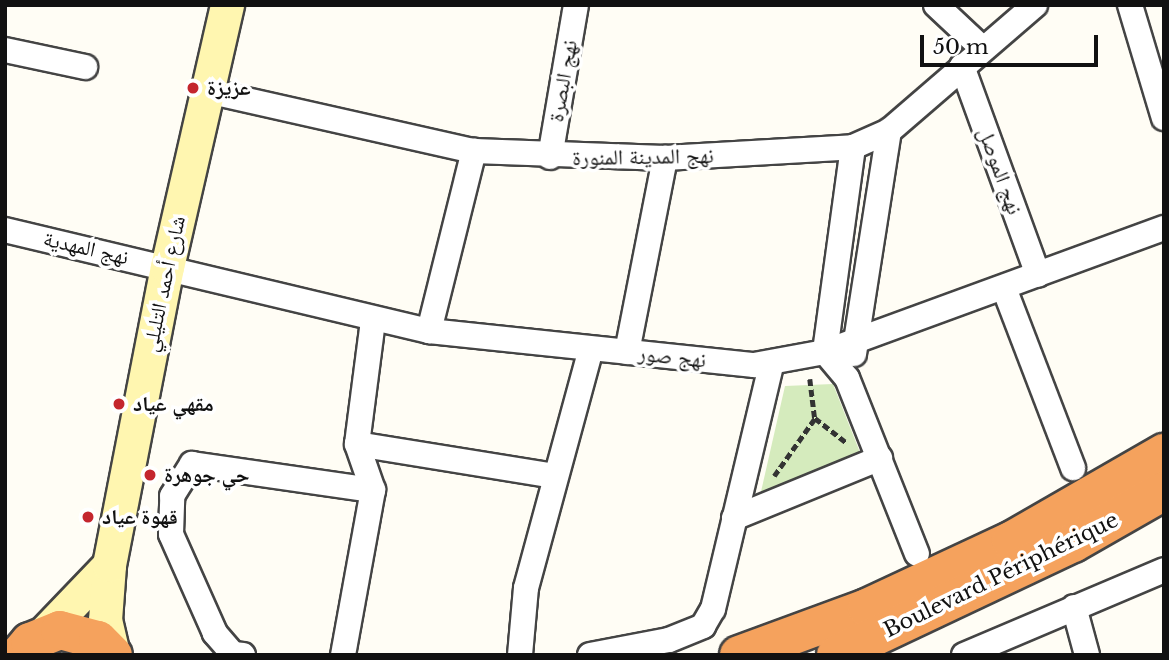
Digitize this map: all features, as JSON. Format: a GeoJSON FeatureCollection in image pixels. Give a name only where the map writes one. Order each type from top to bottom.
{"type":"FeatureCollection","features":[{"type":"Feature","properties":{"kind":"highway","name":"Boulevard Périphérique"},"geometry":{"type":"LineString","coordinates":[[739,655],[867,608],[1011,541],[1164,453]]}},
{"type":"Feature","properties":{"kind":"highway","name":"Boulevard Périphérique"},"geometry":{"type":"LineString","coordinates":[[835,655],[1073,543],[1164,491]]}},
{"type":"Feature","properties":{"kind":"highway"},"geometry":{"type":"LineString","coordinates":[[22,648],[80,632],[113,654]]}},
{"type":"Feature","properties":{"kind":"street","name":"شارع أحمد التليلي"},"geometry":{"type":"LineString","coordinates":[[113,654],[104,603],[109,565],[167,267],[228,5]]}},
{"type":"Feature","properties":{"kind":"street","name":"نهج البصرة"},"geometry":{"type":"LineString","coordinates":[[550,157],[576,5]]}},
{"type":"Feature","properties":{"kind":"street"},"geometry":{"type":"LineString","coordinates":[[936,5],[983,48]]}},
{"type":"Feature","properties":{"kind":"street","name":"نهج المدينة المنورة"},"geometry":{"type":"LineString","coordinates":[[207,91],[474,151],[550,157],[665,158],[853,147],[889,131],[1035,5]]}},
{"type":"Feature","properties":{"kind":"street"},"geometry":{"type":"LineString","coordinates":[[1130,5],[1154,50],[1164,118]]}},
{"type":"Feature","properties":{"kind":"street"},"geometry":{"type":"LineString","coordinates":[[5,50],[85,67]]}},
{"type":"Feature","properties":{"kind":"street","name":"نهج الموصل"},"geometry":{"type":"LineString","coordinates":[[962,66],[1038,275]]}},
{"type":"Feature","properties":{"kind":"street"},"geometry":{"type":"LineString","coordinates":[[847,378],[857,341],[889,131]]}},
{"type":"Feature","properties":{"kind":"street"},"geometry":{"type":"LineString","coordinates":[[853,147],[814,355],[847,378],[917,554]]}},
{"type":"Feature","properties":{"kind":"street"},"geometry":{"type":"LineString","coordinates":[[429,331],[474,151]]}},
{"type":"Feature","properties":{"kind":"street"},"geometry":{"type":"LineString","coordinates":[[627,352],[665,158]]}},
{"type":"Feature","properties":{"kind":"street","name":"نهج صور"},"geometry":{"type":"LineString","coordinates":[[167,267],[373,321],[429,331],[771,365],[857,341],[1164,228]]}},
{"type":"Feature","properties":{"kind":"street","name":"نهج المهدية"},"geometry":{"type":"LineString","coordinates":[[5,230],[167,267]]}},
{"type":"Feature","properties":{"kind":"street"},"geometry":{"type":"LineString","coordinates":[[1004,288],[1073,468]]}},
{"type":"Feature","properties":{"kind":"street"},"geometry":{"type":"LineString","coordinates":[[343,655],[373,490],[357,444],[373,321]]}},
{"type":"Feature","properties":{"kind":"street"},"geometry":{"type":"LineString","coordinates":[[520,655],[526,588],[591,349]]}},
{"type":"Feature","properties":{"kind":"street"},"geometry":{"type":"LineString","coordinates":[[590,655],[669,640],[703,626],[713,609],[771,365]]}},
{"type":"Feature","properties":{"kind":"street"},"geometry":{"type":"LineString","coordinates":[[357,444],[555,476]]}},
{"type":"Feature","properties":{"kind":"street"},"geometry":{"type":"LineString","coordinates":[[734,518],[880,458]]}},
{"type":"Feature","properties":{"kind":"street"},"geometry":{"type":"LineString","coordinates":[[243,655],[233,653],[215,633],[171,534],[173,496],[192,464],[373,490]]}},
{"type":"Feature","properties":{"kind":"street"},"geometry":{"type":"LineString","coordinates":[[22,648],[109,565]]}},
{"type":"Feature","properties":{"kind":"street"},"geometry":{"type":"LineString","coordinates":[[964,655],[1164,569]]}},
{"type":"Feature","properties":{"kind":"street"},"geometry":{"type":"LineString","coordinates":[[1074,607],[1087,655]]}},
{"type":"Feature","properties":{"kind":"path"},"geometry":{"type":"LineString","coordinates":[[768,485],[815,418],[814,355]]}},
{"type":"Feature","properties":{"kind":"path"},"geometry":{"type":"LineString","coordinates":[[815,418],[862,455],[880,458]]}},
{"type":"Feature","properties":{"kind":"green space"},"geometry":{"type":"Polygon","coordinates":[[[833,384],[861,455],[760,496],[785,386],[833,384]]]}},
{"type":"Feature","properties":{"kind":"place","name":"عزيزة"},"geometry":{"type":"Point","coordinates":[193,88]}},
{"type":"Feature","properties":{"kind":"place","name":"مقهي عياد"},"geometry":{"type":"Point","coordinates":[119,404]}},
{"type":"Feature","properties":{"kind":"place","name":"حي جوهرة"},"geometry":{"type":"Point","coordinates":[150,475]}},
{"type":"Feature","properties":{"kind":"place","name":"قهوة عياد"},"geometry":{"type":"Point","coordinates":[88,517]}}]}
